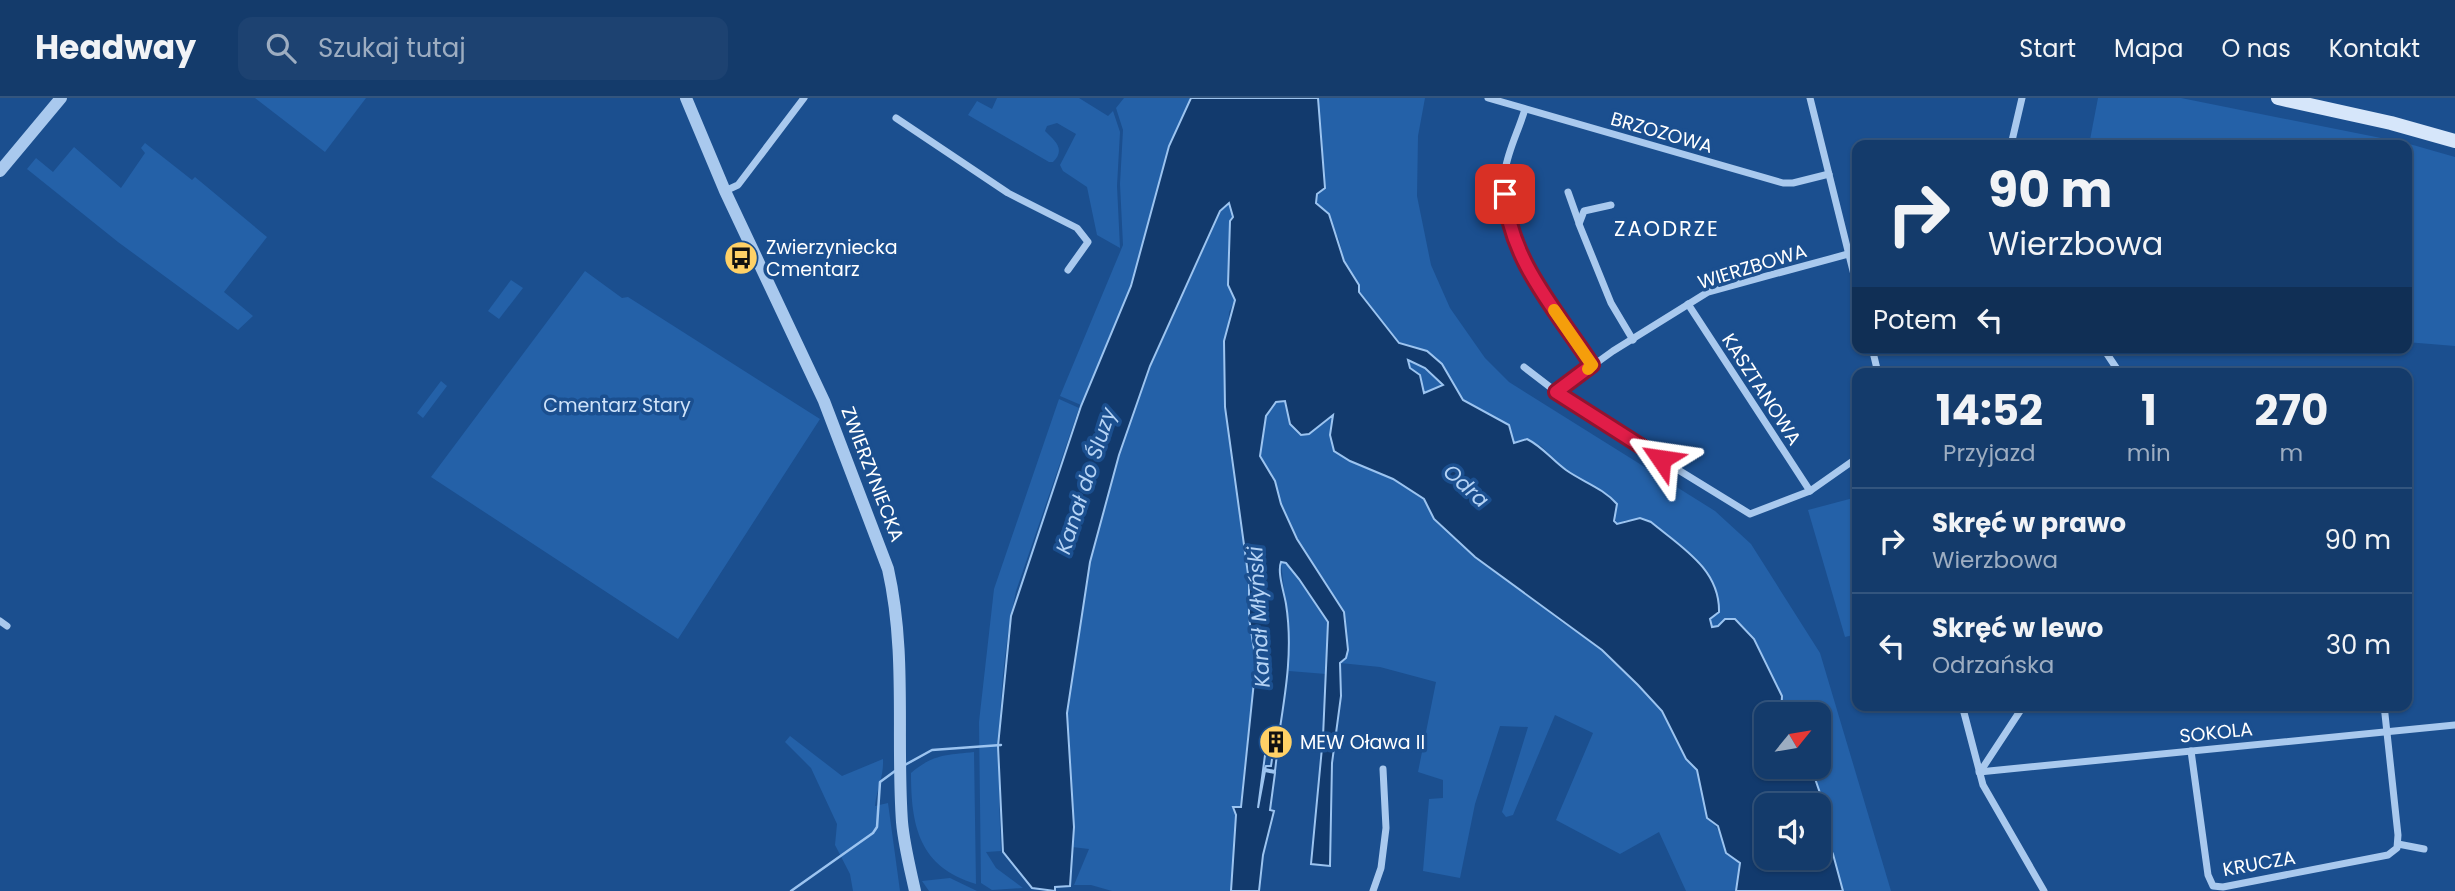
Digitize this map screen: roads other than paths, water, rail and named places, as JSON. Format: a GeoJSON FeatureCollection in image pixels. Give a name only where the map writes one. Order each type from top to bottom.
{"type":"FeatureCollection","features":[{"type":"Feature","properties":{"kind":"main road"},"geometry":{"type":"LineString","coordinates":[[2278,98],[2391,123],[2455,141]]}},
{"type":"Feature","properties":{"kind":"street"},"geometry":{"type":"LineString","coordinates":[[0,171],[61,98]]}},
{"type":"Feature","properties":{"kind":"street","name":"ZWIERZYNIECKA"},"geometry":{"type":"LineString","coordinates":[[686,98],[725,191],[824,401],[880,541],[894,597],[901,666],[902,824],[915,891]]}},
{"type":"Feature","properties":{"kind":"street"},"geometry":{"type":"LineString","coordinates":[[725,191],[737,185],[804,98]]}},
{"type":"Feature","properties":{"kind":"street","name":"BRZOZOWA"},"geometry":{"type":"LineString","coordinates":[[1488,98],[1783,183],[1829,174]]}},
{"type":"Feature","properties":{"kind":"street"},"geometry":{"type":"LineString","coordinates":[[1810,98],[1852,266]]}},
{"type":"Feature","properties":{"kind":"street"},"geometry":{"type":"LineString","coordinates":[[2012,140],[2022,98]]}},
{"type":"Feature","properties":{"kind":"street"},"geometry":{"type":"LineString","coordinates":[[1525,109],[1504,175],[1508,220],[1537,284],[1592,365]]}},
{"type":"Feature","properties":{"kind":"street"},"geometry":{"type":"LineString","coordinates":[[896,118],[1008,193],[1077,228],[1088,242],[1068,271]]}},
{"type":"Feature","properties":{"kind":"street"},"geometry":{"type":"LineString","coordinates":[[1568,192],[1611,303],[1633,340]]}},
{"type":"Feature","properties":{"kind":"street"},"geometry":{"type":"LineString","coordinates":[[1579,224],[1584,211],[1611,205]]}},
{"type":"Feature","properties":{"kind":"street","name":"WIERZBOWA"},"geometry":{"type":"LineString","coordinates":[[1556,392],[1592,365],[1688,304],[1729,285],[1849,254]]}},
{"type":"Feature","properties":{"kind":"street","name":"KASZTANOWA"},"geometry":{"type":"LineString","coordinates":[[1688,304],[1810,491]]}},
{"type":"Feature","properties":{"kind":"street"},"geometry":{"type":"LineString","coordinates":[[1524,367],[1556,392],[1751,514],[1810,491],[1852,462]]}},
{"type":"Feature","properties":{"kind":"street"},"geometry":{"type":"LineString","coordinates":[[1964,711],[1979,772],[1994,806],[2043,891]]}},
{"type":"Feature","properties":{"kind":"street"},"geometry":{"type":"LineString","coordinates":[[1979,772],[2020,711]]}},
{"type":"Feature","properties":{"kind":"street"},"geometry":{"type":"LineString","coordinates":[[2385,711],[2398,844],[2424,849]]}},
{"type":"Feature","properties":{"kind":"street","name":"SOKOLA"},"geometry":{"type":"LineString","coordinates":[[1979,772],[2455,724]]}},
{"type":"Feature","properties":{"kind":"street","name":"KRUCZA"},"geometry":{"type":"LineString","coordinates":[[2191,751],[2208,874],[2213,886],[2223,887],[2388,855],[2398,844]]}},
{"type":"Feature","properties":{"kind":"street"},"geometry":{"type":"LineString","coordinates":[[1373,891],[1381,868],[1386,828],[1383,769]]}},
{"type":"Feature","properties":{"kind":"water"},"geometry":{"type":"Polygon","coordinates":[[[1191,98],[1318,98],[1325,188],[1317,194],[1316,203],[1329,214],[1344,261],[1359,285],[1359,292],[1399,343],[1427,351],[1442,364],[1463,400],[1509,425],[1514,443],[1527,439],[1533,442],[1566,470],[1611,498],[1617,504],[1614,521],[1617,524],[1640,518],[1651,522],[1686,550],[1706,571],[1718,597],[1719,612],[1710,619],[1712,627],[1718,626],[1725,619],[1735,619],[1754,639],[1782,696],[1782,702],[1754,702],[1754,779],[1815,779],[1820,793],[1754,793],[1754,870],[1831,870],[1831,850],[1843,891],[1736,891],[1740,863],[1726,853],[1718,826],[1707,818],[1697,770],[1686,759],[1662,711],[1602,650],[1475,557],[1434,519],[1424,499],[1393,479],[1350,461],[1334,451],[1330,435],[1333,415],[1309,434],[1301,435],[1290,424],[1285,401],[1276,402],[1266,416],[1260,456],[1275,481],[1281,504],[1297,539],[1344,612],[1348,650],[1346,658],[1340,663],[1341,696],[1332,763],[1330,866],[1311,864],[1323,737],[1328,622],[1299,579],[1286,563],[1281,562],[1280,577],[1288,620],[1288,669],[1279,734],[1272,733],[1271,745],[1277,754],[1275,771],[1265,769],[1266,766],[1271,766],[1273,752],[1267,751],[1267,740],[1258,808],[1265,771],[1275,773],[1270,810],[1274,811],[1263,855],[1259,891],[1231,891],[1236,815],[1233,807],[1241,807],[1256,662],[1249,618],[1249,581],[1225,407],[1224,341],[1235,300],[1228,285],[1230,221],[1233,217],[1229,203],[1220,211],[1150,366],[1119,455],[1090,562],[1067,713],[1074,827],[1070,886],[1055,887],[1055,891],[1032,888],[1003,852],[998,746],[1011,616],[1081,406],[1131,286],[1169,146],[1191,98]],[[1408,360],[1410,368],[1420,375],[1424,393],[1443,385],[1425,368],[1408,360]]]}},
{"type":"Feature","properties":{"kind":"waterway"},"geometry":{"type":"LineString","coordinates":[[903,766],[932,750],[1001,745]]}},
{"type":"Feature","properties":{"kind":"waterway"},"geometry":{"type":"LineString","coordinates":[[791,891],[873,833],[877,827],[880,782],[895,771]]}},
{"type":"Feature","properties":{"kind":"place","name":"Zwierzyniecka Cmentarz"},"geometry":{"type":"Point","coordinates":[741,258]}},
{"type":"Feature","properties":{"kind":"place","name":"MEW Oława II"},"geometry":{"type":"Point","coordinates":[1276,742]}},
{"type":"Feature","properties":{"kind":"district","name":"ZAODRZE"},"geometry":{"type":"Point","coordinates":[1667,229]}},
{"type":"Feature","properties":{"kind":"park label","name":"Cmentarz Stary"},"geometry":{"type":"Point","coordinates":[617,405]}},
{"type":"Feature","properties":{"kind":"water label","name":"Kanał do Śluzy"},"geometry":{"type":"Point","coordinates":[1086,481]}},
{"type":"Feature","properties":{"kind":"water label","name":"Odra"},"geometry":{"type":"Point","coordinates":[1466,486]}},
{"type":"Feature","properties":{"kind":"water label","name":"Kanał Młyński"},"geometry":{"type":"Point","coordinates":[1259,617]}}]}
